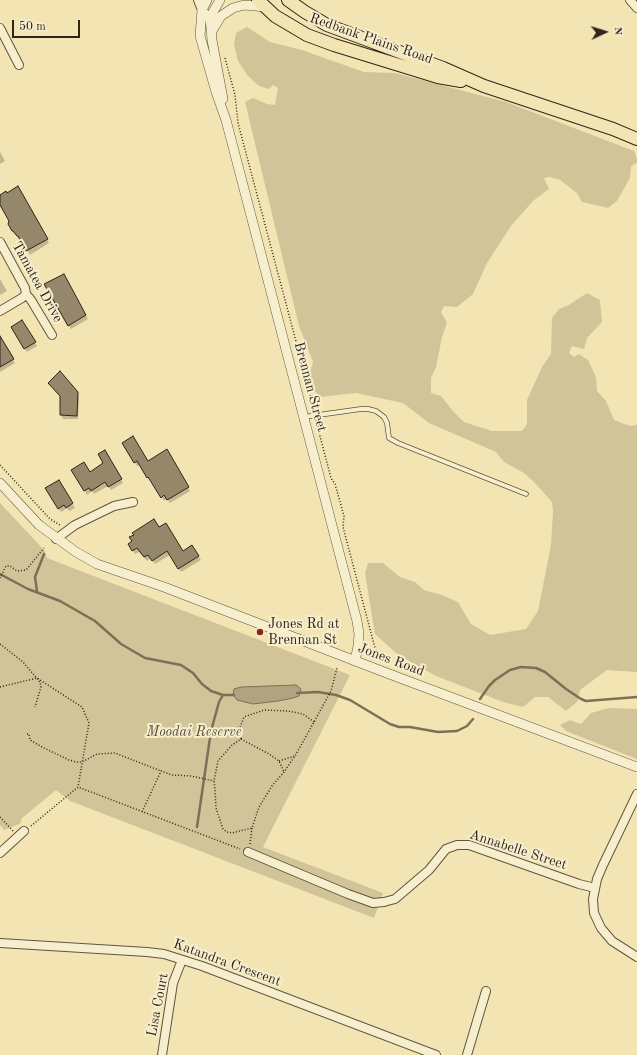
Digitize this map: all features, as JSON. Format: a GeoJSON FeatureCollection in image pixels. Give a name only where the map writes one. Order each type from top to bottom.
{"type":"FeatureCollection","features":[{"type":"Feature","properties":{"kind":"main road","name":"Redbank Plains Road"},"geometry":{"type":"LineString","coordinates":[[288,0],[305,12],[341,32],[443,68],[484,86],[613,129],[637,139]]}},
{"type":"Feature","properties":{"kind":"main road","name":"Redbank Plains Road"},"geometry":{"type":"LineString","coordinates":[[262,4],[275,16],[307,35],[438,77],[484,86]]}},
{"type":"Feature","properties":{"kind":"street","name":"Brennan Street"},"geometry":{"type":"LineString","coordinates":[[198,0],[202,10],[210,17],[226,120]]}},
{"type":"Feature","properties":{"kind":"street","name":"Brennan Street"},"geometry":{"type":"LineString","coordinates":[[207,0],[202,10],[200,36],[216,92],[226,120],[357,621],[358,646],[355,661]]}},
{"type":"Feature","properties":{"kind":"street"},"geometry":{"type":"LineString","coordinates":[[210,17],[220,0]]}},
{"type":"Feature","properties":{"kind":"street"},"geometry":{"type":"LineString","coordinates":[[630,0],[637,8]]}},
{"type":"Feature","properties":{"kind":"street"},"geometry":{"type":"LineString","coordinates":[[212,30],[221,16],[233,8],[244,5],[262,4]]}},
{"type":"Feature","properties":{"kind":"street"},"geometry":{"type":"LineString","coordinates":[[0,28],[19,64]]}},
{"type":"Feature","properties":{"kind":"street","name":"Tamatea Drive"},"geometry":{"type":"LineString","coordinates":[[0,242],[25,288],[26,294],[52,335]]}},
{"type":"Feature","properties":{"kind":"street"},"geometry":{"type":"LineString","coordinates":[[0,311],[26,294]]}},
{"type":"Feature","properties":{"kind":"street","name":"Jones Road"},"geometry":{"type":"LineString","coordinates":[[0,483],[39,525],[56,539],[97,564],[164,587],[355,661],[637,767]]}},
{"type":"Feature","properties":{"kind":"street"},"geometry":{"type":"LineString","coordinates":[[56,539],[75,525],[114,506],[133,502]]}},
{"type":"Feature","properties":{"kind":"street"},"geometry":{"type":"LineString","coordinates":[[637,794],[603,865],[593,899],[594,913],[601,928],[612,941],[637,957]]}},
{"type":"Feature","properties":{"kind":"street"},"geometry":{"type":"LineString","coordinates":[[0,854],[21,834]]}},
{"type":"Feature","properties":{"kind":"street","name":"Annabelle Street"},"geometry":{"type":"LineString","coordinates":[[248,852],[348,894],[374,903],[394,899],[429,870],[446,849],[457,845],[469,845],[579,884],[595,888]]}},
{"type":"Feature","properties":{"kind":"street","name":"Katandra Crescent"},"geometry":{"type":"LineString","coordinates":[[0,943],[164,954],[436,1055]]}},
{"type":"Feature","properties":{"kind":"street","name":"Lisa Court"},"geometry":{"type":"LineString","coordinates":[[162,1055],[173,983],[182,960]]}},
{"type":"Feature","properties":{"kind":"street"},"geometry":{"type":"LineString","coordinates":[[467,1055],[486,991]]}},
{"type":"Feature","properties":{"kind":"lane"},"geometry":{"type":"LineString","coordinates":[[304,418],[368,409],[384,416],[390,438],[398,443],[526,494]]}},
{"type":"Feature","properties":{"kind":"path"},"geometry":{"type":"LineString","coordinates":[[224,54],[235,95],[238,123],[331,478],[335,484],[344,516],[343,527],[375,648],[380,658],[388,663],[384,672]]}},
{"type":"Feature","properties":{"kind":"path"},"geometry":{"type":"LineString","coordinates":[[0,464],[50,519],[60,525]]}},
{"type":"Feature","properties":{"kind":"path"},"geometry":{"type":"LineString","coordinates":[[0,578],[6,566],[10,566],[17,571],[26,570],[44,548]]}},
{"type":"Feature","properties":{"kind":"path"},"geometry":{"type":"LineString","coordinates":[[0,644],[23,662],[40,682],[41,687],[35,707]]}},
{"type":"Feature","properties":{"kind":"path"},"geometry":{"type":"LineString","coordinates":[[78,787],[248,852],[252,828],[259,807],[272,786],[295,756],[331,691],[337,668]]}},
{"type":"Feature","properties":{"kind":"path"},"geometry":{"type":"LineString","coordinates":[[0,687],[37,678],[82,706],[89,723],[78,787],[21,834],[0,817]]}},
{"type":"Feature","properties":{"kind":"path"},"geometry":{"type":"LineString","coordinates":[[284,772],[279,762],[269,754],[241,739],[239,730],[244,717],[264,710],[288,711],[303,714],[314,722]]}},
{"type":"Feature","properties":{"kind":"path"},"geometry":{"type":"LineString","coordinates":[[27,734],[29,734],[30,740],[42,747],[76,762],[82,762],[97,754],[115,753],[172,775],[214,781]]}},
{"type":"Feature","properties":{"kind":"path"},"geometry":{"type":"LineString","coordinates":[[241,739],[231,746],[218,761],[214,781],[216,808],[223,830],[232,833],[252,828]]}},
{"type":"Feature","properties":{"kind":"path"},"geometry":{"type":"LineString","coordinates":[[279,762],[295,756]]}},
{"type":"Feature","properties":{"kind":"path"},"geometry":{"type":"LineString","coordinates":[[142,812],[161,771]]}},
{"type":"Feature","properties":{"kind":"green space"},"geometry":{"type":"Polygon","coordinates":[[[247,27],[270,42],[302,50],[364,72],[395,73],[506,102],[634,151],[637,163],[631,166],[630,178],[617,201],[608,208],[582,202],[577,193],[560,180],[550,177],[544,178],[549,189],[533,201],[511,226],[487,263],[473,294],[457,307],[444,306],[441,312],[447,323],[442,337],[436,367],[431,378],[431,393],[441,396],[464,422],[492,431],[522,431],[527,424],[527,400],[542,367],[551,354],[552,318],[559,309],[569,305],[587,293],[600,300],[602,322],[587,338],[584,349],[572,346],[569,353],[574,357],[579,354],[588,360],[596,377],[597,391],[606,401],[614,420],[630,426],[637,425],[637,672],[607,670],[580,690],[578,701],[566,711],[548,697],[535,697],[523,707],[503,702],[436,676],[397,654],[375,634],[365,573],[368,563],[383,563],[400,577],[415,582],[424,590],[442,595],[458,602],[471,624],[490,635],[526,629],[538,611],[551,545],[553,512],[552,502],[524,473],[504,462],[496,452],[429,423],[403,403],[356,393],[320,397],[313,389],[310,372],[313,362],[299,326],[245,102],[253,98],[267,104],[275,105],[278,88],[273,85],[269,89],[259,86],[248,76],[238,61],[234,45],[236,33],[247,27]]]}},
{"type":"Feature","properties":{"kind":"green space","name":"Moodai Reserve"},"geometry":{"type":"Polygon","coordinates":[[[0,503],[45,551],[47,558],[350,675],[263,847],[383,893],[374,918],[70,801],[56,790],[22,818],[20,824],[4,830],[0,825],[0,503]]]}},
{"type":"Feature","properties":{"kind":"green space"},"geometry":{"type":"Polygon","coordinates":[[[609,708],[637,709],[637,759],[566,731],[560,725],[570,720],[581,724],[591,713],[609,708]]]}},
{"type":"Feature","properties":{"kind":"shaded area"},"geometry":{"type":"Polygon","coordinates":[[[296,685],[301,689],[299,696],[278,701],[253,704],[237,700],[233,695],[234,689],[241,687],[296,685]]]}},
{"type":"Feature","properties":{"kind":"building"},"geometry":{"type":"Polygon","coordinates":[[[18,186],[48,239],[26,251],[18,236],[12,231],[8,224],[9,221],[0,205],[0,195],[6,191],[7,193],[18,186]]]}},
{"type":"Feature","properties":{"kind":"building"},"geometry":{"type":"Polygon","coordinates":[[[64,274],[86,315],[68,326],[44,284],[64,274]]]}},
{"type":"Feature","properties":{"kind":"building"},"geometry":{"type":"Polygon","coordinates":[[[22,320],[36,342],[24,349],[11,327],[22,320]]]}},
{"type":"Feature","properties":{"kind":"building"},"geometry":{"type":"Polygon","coordinates":[[[0,336],[14,359],[0,367],[0,336]]]}},
{"type":"Feature","properties":{"kind":"building"},"geometry":{"type":"Polygon","coordinates":[[[60,371],[78,392],[77,416],[60,415],[60,396],[48,383],[60,371]]]}},
{"type":"Feature","properties":{"kind":"building"},"geometry":{"type":"Polygon","coordinates":[[[133,436],[148,461],[167,449],[189,487],[167,500],[164,495],[161,498],[137,461],[134,463],[122,443],[133,436]]]}},
{"type":"Feature","properties":{"kind":"building"},"geometry":{"type":"Polygon","coordinates":[[[105,450],[122,479],[108,487],[105,482],[91,491],[89,488],[84,491],[71,470],[84,462],[90,472],[103,463],[98,454],[105,450]]]}},
{"type":"Feature","properties":{"kind":"building"},"geometry":{"type":"Polygon","coordinates":[[[59,480],[73,503],[66,508],[64,505],[58,509],[45,488],[59,480]]]}},
{"type":"Feature","properties":{"kind":"building"},"geometry":{"type":"Polygon","coordinates":[[[154,519],[159,527],[166,523],[183,551],[192,545],[199,556],[178,569],[167,551],[152,561],[148,555],[144,557],[137,548],[132,551],[128,544],[132,541],[129,537],[134,535],[132,533],[154,519]]]}},
{"type":"Feature","properties":{"kind":"waterway"},"geometry":{"type":"LineString","coordinates":[[37,591],[35,577],[44,554]]}},
{"type":"Feature","properties":{"kind":"waterway"},"geometry":{"type":"LineString","coordinates":[[0,574],[28,589],[60,601],[95,621],[121,644],[145,658],[181,665],[193,673],[202,684],[211,691],[223,695],[234,695]]}},
{"type":"Feature","properties":{"kind":"waterway"},"geometry":{"type":"LineString","coordinates":[[480,699],[495,680],[510,670],[521,667],[536,668],[545,672],[566,689],[586,701],[637,697]]}},
{"type":"Feature","properties":{"kind":"waterway"},"geometry":{"type":"LineString","coordinates":[[297,693],[318,692],[336,695],[350,700],[390,724],[399,727],[410,727],[438,732],[457,731],[467,726],[473,719]]}},
{"type":"Feature","properties":{"kind":"waterway"},"geometry":{"type":"LineString","coordinates":[[197,827],[211,731],[219,702],[223,695]]}},
{"type":"Feature","properties":{"kind":"place","name":"Jones Rd at Brennan St"},"geometry":{"type":"Point","coordinates":[260,632]}}]}
